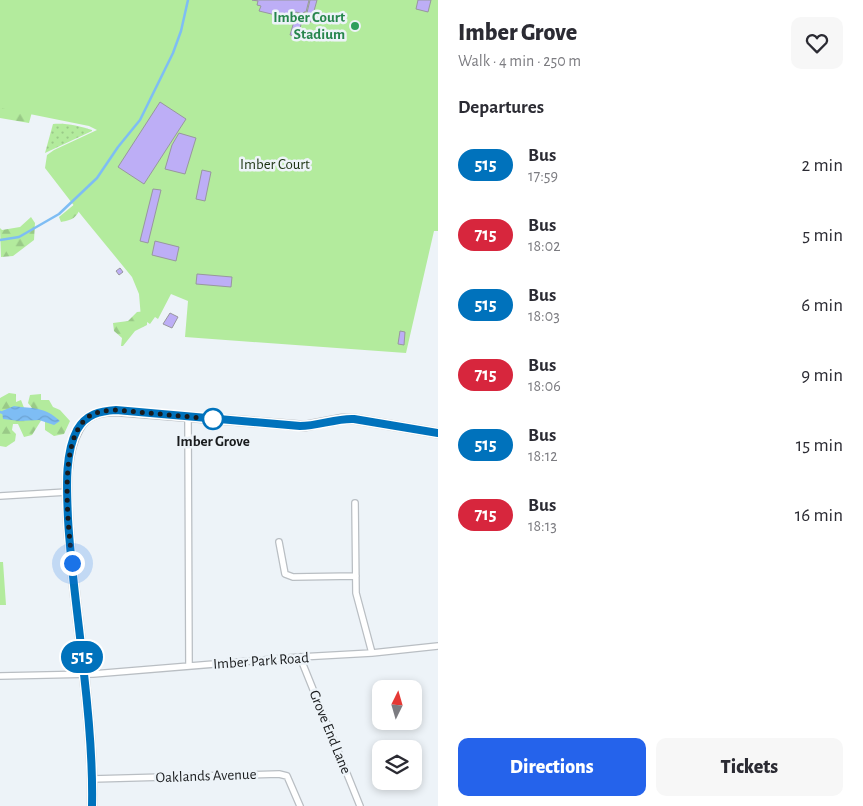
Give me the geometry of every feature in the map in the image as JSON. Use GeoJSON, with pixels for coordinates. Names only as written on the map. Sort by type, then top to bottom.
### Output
{"type":"FeatureCollection","features":[{"type":"Feature","properties":{"kind":"main road"},"geometry":{"type":"LineString","coordinates":[[92,806],[91,748],[73,577],[67,492],[69,462],[73,442],[82,423],[93,414],[116,410],[304,426],[354,419],[438,433]]}},
{"type":"Feature","properties":{"kind":"street"},"geometry":{"type":"LineString","coordinates":[[188,416],[190,666]]}},
{"type":"Feature","properties":{"kind":"street"},"geometry":{"type":"LineString","coordinates":[[0,496],[67,492]]}},
{"type":"Feature","properties":{"kind":"street"},"geometry":{"type":"LineString","coordinates":[[355,503],[356,594],[372,654]]}},
{"type":"Feature","properties":{"kind":"street"},"geometry":{"type":"LineString","coordinates":[[278,542],[285,574],[293,577],[356,576]]}},
{"type":"Feature","properties":{"kind":"street","name":"Imber Park Road"},"geometry":{"type":"LineString","coordinates":[[0,676],[84,674],[300,657],[372,654],[438,646]]}},
{"type":"Feature","properties":{"kind":"street","name":"Grove End Lane"},"geometry":{"type":"LineString","coordinates":[[300,657],[360,806]]}},
{"type":"Feature","properties":{"kind":"street","name":"Oaklands Avenue"},"geometry":{"type":"LineString","coordinates":[[92,779],[279,774],[287,776],[300,806]]}},
{"type":"Feature","properties":{"kind":"green space","name":"Imber Court"},"geometry":{"type":"Polygon","coordinates":[[[0,0],[438,0],[438,231],[434,231],[406,353],[185,337],[188,301],[171,294],[158,319],[155,317],[150,324],[141,318],[139,294],[132,277],[45,168],[47,155],[97,130],[89,126],[0,108],[0,0]]]}},
{"type":"Feature","properties":{"kind":"green space"},"geometry":{"type":"Polygon","coordinates":[[[0,99],[32,112],[29,123],[0,118],[0,99]]]}},
{"type":"Feature","properties":{"kind":"green space"},"geometry":{"type":"Polygon","coordinates":[[[53,124],[73,125],[92,131],[45,153],[53,124]]]}},
{"type":"Feature","properties":{"kind":"green space"},"geometry":{"type":"Polygon","coordinates":[[[76,203],[81,207],[76,216],[61,222],[59,217],[76,203]]]}},
{"type":"Feature","properties":{"kind":"green space"},"geometry":{"type":"Polygon","coordinates":[[[31,217],[35,223],[34,240],[13,256],[1,257],[0,228],[2,230],[20,227],[31,217]]]}},
{"type":"Feature","properties":{"kind":"green space"},"geometry":{"type":"Polygon","coordinates":[[[147,311],[147,325],[135,331],[121,346],[122,338],[114,331],[113,323],[128,321],[137,312],[147,311]]]}},
{"type":"Feature","properties":{"kind":"green space"},"geometry":{"type":"Polygon","coordinates":[[[9,393],[16,394],[16,402],[21,400],[28,418],[36,413],[28,403],[30,395],[41,394],[41,400],[49,400],[53,407],[60,410],[70,421],[64,434],[54,436],[45,430],[45,421],[42,419],[32,435],[24,437],[18,424],[13,424],[12,430],[16,434],[15,441],[6,447],[0,446],[0,398],[9,393]]]}},
{"type":"Feature","properties":{"kind":"green space"},"geometry":{"type":"Polygon","coordinates":[[[0,562],[3,562],[6,605],[0,605],[0,562]]]}},
{"type":"Feature","properties":{"kind":"water"},"geometry":{"type":"Polygon","coordinates":[[[14,406],[43,410],[60,421],[54,425],[39,420],[20,421],[3,419],[2,411],[14,406]]]}},
{"type":"Feature","properties":{"kind":"building"},"geometry":{"type":"Polygon","coordinates":[[[252,0],[309,0],[306,12],[303,14],[296,12],[295,15],[289,14],[288,18],[259,11],[261,6],[257,5],[258,1],[252,0]]]}},
{"type":"Feature","properties":{"kind":"building"},"geometry":{"type":"Polygon","coordinates":[[[310,0],[317,0],[311,22],[305,21],[310,0]]]}},
{"type":"Feature","properties":{"kind":"building"},"geometry":{"type":"Polygon","coordinates":[[[418,0],[431,0],[428,12],[416,9],[418,0]]]}},
{"type":"Feature","properties":{"kind":"building"},"geometry":{"type":"Polygon","coordinates":[[[295,18],[302,20],[298,37],[290,35],[295,18]]]}},
{"type":"Feature","properties":{"kind":"building"},"geometry":{"type":"Polygon","coordinates":[[[160,102],[186,119],[144,184],[118,167],[160,102]]]}},
{"type":"Feature","properties":{"kind":"building"},"geometry":{"type":"Polygon","coordinates":[[[179,133],[196,138],[185,174],[165,169],[172,145],[179,133]]]}},
{"type":"Feature","properties":{"kind":"building"},"geometry":{"type":"Polygon","coordinates":[[[202,170],[211,172],[205,201],[196,199],[202,170]]]}},
{"type":"Feature","properties":{"kind":"building"},"geometry":{"type":"Polygon","coordinates":[[[153,189],[161,190],[148,243],[140,241],[153,189]]]}},
{"type":"Feature","properties":{"kind":"building"},"geometry":{"type":"Polygon","coordinates":[[[155,241],[179,247],[176,261],[152,255],[155,241]]]}},
{"type":"Feature","properties":{"kind":"building"},"geometry":{"type":"Polygon","coordinates":[[[120,268],[123,272],[119,275],[116,271],[120,268]]]}},
{"type":"Feature","properties":{"kind":"building"},"geometry":{"type":"Polygon","coordinates":[[[197,274],[232,277],[231,287],[196,284],[197,274]]]}},
{"type":"Feature","properties":{"kind":"building"},"geometry":{"type":"Polygon","coordinates":[[[170,313],[178,317],[172,328],[163,324],[170,313]]]}},
{"type":"Feature","properties":{"kind":"building"},"geometry":{"type":"Polygon","coordinates":[[[400,331],[405,332],[404,345],[398,344],[400,331]]]}},
{"type":"Feature","properties":{"kind":"waterway"},"geometry":{"type":"LineString","coordinates":[[0,240],[19,237],[59,214],[97,178],[118,147],[140,120],[173,53],[181,31],[188,0]]}},
{"type":"Feature","properties":{"kind":"bus line","name":"515"},"geometry":{"type":"LineString","coordinates":[[92,806],[91,748],[69,535],[67,492],[71,449],[82,423],[93,414],[116,410],[300,426],[354,419],[438,433]]}},
{"type":"Feature","properties":{"kind":"place","name":"Imber Court Stadium"},"geometry":{"type":"Point","coordinates":[355,26]}},
{"type":"Feature","properties":{"kind":"place","name":"Imber Grove"},"geometry":{"type":"Point","coordinates":[213,419]}},
{"type":"Feature","properties":{"kind":"route"},"geometry":{"type":"LineString","coordinates":[[72,563],[67,492],[68,472],[71,449],[82,423],[93,414],[116,410],[213,419]]}}]}
